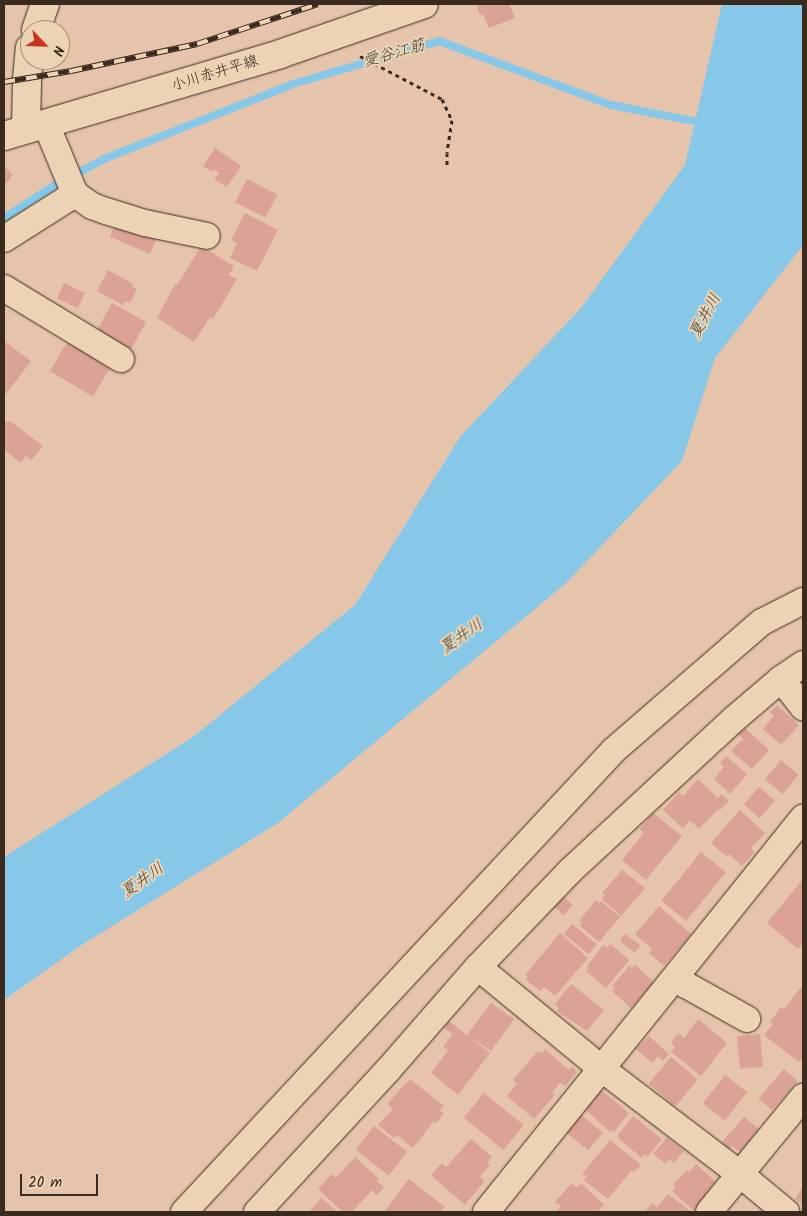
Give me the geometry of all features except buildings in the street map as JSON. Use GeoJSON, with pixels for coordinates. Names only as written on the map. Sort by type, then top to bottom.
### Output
{"type":"FeatureCollection","features":[{"type":"Feature","properties":{"kind":"main road"},"geometry":{"type":"LineString","coordinates":[[39,20],[45,4]]}},
{"type":"Feature","properties":{"kind":"main road","name":"小川赤井平線"},"geometry":{"type":"LineString","coordinates":[[25,130],[280,54],[424,4]]}},
{"type":"Feature","properties":{"kind":"main road"},"geometry":{"type":"LineString","coordinates":[[25,130],[28,70]]}},
{"type":"Feature","properties":{"kind":"street"},"geometry":{"type":"LineString","coordinates":[[25,130],[75,194],[92,206],[106,212],[164,228],[208,236]]}},
{"type":"Feature","properties":{"kind":"street"},"geometry":{"type":"LineString","coordinates":[[4,239],[75,194]]}},
{"type":"Feature","properties":{"kind":"street"},"geometry":{"type":"LineString","coordinates":[[4,288],[120,359]]}},
{"type":"Feature","properties":{"kind":"street"},"geometry":{"type":"LineString","coordinates":[[184,1212],[614,750],[762,622],[803,601]]}},
{"type":"Feature","properties":{"kind":"street"},"geometry":{"type":"LineString","coordinates":[[257,1212],[388,1070],[478,967],[570,870],[733,720],[781,679],[803,664]]}},
{"type":"Feature","properties":{"kind":"street"},"geometry":{"type":"LineString","coordinates":[[781,679],[803,706]]}},
{"type":"Feature","properties":{"kind":"street"},"geometry":{"type":"LineString","coordinates":[[486,1212],[803,818]]}},
{"type":"Feature","properties":{"kind":"street"},"geometry":{"type":"LineString","coordinates":[[478,967],[602,1068],[740,1174],[786,1212]]}},
{"type":"Feature","properties":{"kind":"street"},"geometry":{"type":"LineString","coordinates":[[677,976],[686,985],[747,1018]]}},
{"type":"Feature","properties":{"kind":"street"},"geometry":{"type":"LineString","coordinates":[[709,1212],[803,1097]]}},
{"type":"Feature","properties":{"kind":"path"},"geometry":{"type":"LineString","coordinates":[[354,52],[442,99],[447,106],[452,120],[446,153],[447,165]]}},
{"type":"Feature","properties":{"kind":"water","name":"夏井川"},"geometry":{"type":"Polygon","coordinates":[[[722,4],[803,4],[803,245],[715,358],[682,461],[565,584],[278,823],[80,946],[4,1000],[4,857],[193,737],[355,605],[460,437],[581,308],[685,165],[722,4]]]}},
{"type":"Feature","properties":{"kind":"waterway","name":"愛谷江筋"},"geometry":{"type":"LineString","coordinates":[[4,218],[55,185],[104,159],[293,84],[439,41],[611,105],[704,123]]}},
{"type":"Feature","properties":{"kind":"railway"},"geometry":{"type":"LineString","coordinates":[[4,82],[71,71],[197,44],[318,4]]}}]}
